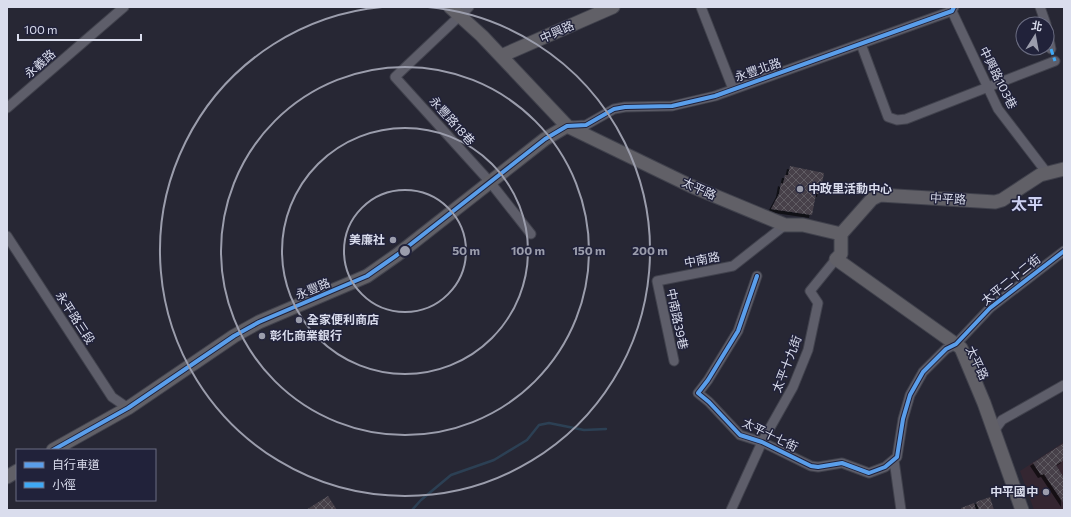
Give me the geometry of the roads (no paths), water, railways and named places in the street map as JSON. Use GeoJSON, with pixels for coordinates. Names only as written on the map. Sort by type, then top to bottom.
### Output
{"type":"FeatureCollection","features":[{"type":"Feature","properties":{"kind":"street","name":"永義路"},"geometry":{"type":"LineString","coordinates":[[7,108],[124,7]]}},
{"type":"Feature","properties":{"kind":"street","name":"太平路"},"geometry":{"type":"LineString","coordinates":[[450,7],[464,12],[501,56],[567,126],[691,186],[785,225],[798,225],[841,234]]}},
{"type":"Feature","properties":{"kind":"street","name":"中興路"},"geometry":{"type":"LineString","coordinates":[[501,56],[613,7]]}},
{"type":"Feature","properties":{"kind":"street"},"geometry":{"type":"LineString","coordinates":[[701,7],[733,89]]}},
{"type":"Feature","properties":{"kind":"street","name":"永豐北路"},"geometry":{"type":"LineString","coordinates":[[567,126],[586,125],[614,109],[626,106],[672,106],[699,100],[861,44],[952,8]]}},
{"type":"Feature","properties":{"kind":"street","name":"中興路103巷"},"geometry":{"type":"LineString","coordinates":[[952,8],[987,86],[1006,121],[1047,173]]}},
{"type":"Feature","properties":{"kind":"street","name":"永豐路18巷"},"geometry":{"type":"LineString","coordinates":[[464,12],[395,77],[490,182],[532,234]]}},
{"type":"Feature","properties":{"kind":"street"},"geometry":{"type":"LineString","coordinates":[[861,44],[888,117],[898,120],[906,119],[987,86],[1055,61]]}},
{"type":"Feature","properties":{"kind":"street","name":"永豐路"},"geometry":{"type":"LineString","coordinates":[[55,449],[128,408],[259,322],[367,276],[397,255],[545,139],[567,126]]}},
{"type":"Feature","properties":{"kind":"street","name":"中平路"},"geometry":{"type":"LineString","coordinates":[[841,234],[872,199],[880,194],[995,202],[1002,200],[1040,175],[1064,169]]}},
{"type":"Feature","properties":{"kind":"street","name":"中南路"},"geometry":{"type":"LineString","coordinates":[[657,282],[733,266],[785,225]]}},
{"type":"Feature","properties":{"kind":"street"},"geometry":{"type":"LineString","coordinates":[[836,259],[841,254],[841,234]]}},
{"type":"Feature","properties":{"kind":"street","name":"永平路三段"},"geometry":{"type":"LineString","coordinates":[[7,236],[112,397],[128,408]]}},
{"type":"Feature","properties":{"kind":"street","name":"太平二十二街"},"geometry":{"type":"LineString","coordinates":[[956,344],[990,308],[1064,251]]}},
{"type":"Feature","properties":{"kind":"street","name":"太平路"},"geometry":{"type":"LineString","coordinates":[[836,259],[961,348],[994,431],[1022,510]]}},
{"type":"Feature","properties":{"kind":"street","name":"太平十九街"},"geometry":{"type":"LineString","coordinates":[[731,510],[762,442],[794,387],[806,354],[818,303],[810,291],[836,259]]}},
{"type":"Feature","properties":{"kind":"street","name":"太平十七街"},"geometry":{"type":"LineString","coordinates":[[757,276],[738,331],[708,380],[698,393],[709,402],[740,435],[762,442],[811,466],[818,468],[842,463],[869,473],[885,467],[894,460]]}},
{"type":"Feature","properties":{"kind":"street","name":"中南路39巷"},"geometry":{"type":"LineString","coordinates":[[657,282],[674,361]]}},
{"type":"Feature","properties":{"kind":"street"},"geometry":{"type":"LineString","coordinates":[[901,510],[894,460],[897,457],[903,419],[914,385],[923,372],[946,349],[956,344]]}},
{"type":"Feature","properties":{"kind":"street"},"geometry":{"type":"LineString","coordinates":[[994,431],[1002,420],[1064,385]]}},
{"type":"Feature","properties":{"kind":"street"},"geometry":{"type":"LineString","coordinates":[[7,477],[16,472]]}},
{"type":"Feature","properties":{"kind":"waterway"},"geometry":{"type":"LineString","coordinates":[[412,510],[421,500],[451,475],[494,460],[527,440],[539,425],[549,423],[584,430],[606,429]]}},
{"type":"Feature","properties":{"kind":"place","name":"中政里活動中心"},"geometry":{"type":"Point","coordinates":[800,189]}},
{"type":"Feature","properties":{"kind":"place","name":"美廉社"},"geometry":{"type":"Point","coordinates":[393,240]}},
{"type":"Feature","properties":{"kind":"place","name":"全家便利商店"},"geometry":{"type":"Point","coordinates":[299,320]}},
{"type":"Feature","properties":{"kind":"place","name":"彰化商業銀行"},"geometry":{"type":"Point","coordinates":[262,336]}},
{"type":"Feature","properties":{"kind":"place","name":"中平國中"},"geometry":{"type":"Point","coordinates":[1046,492]}},
{"type":"Feature","properties":{"kind":"district","name":"太平"},"geometry":{"type":"Point","coordinates":[1027,204]}}]}
